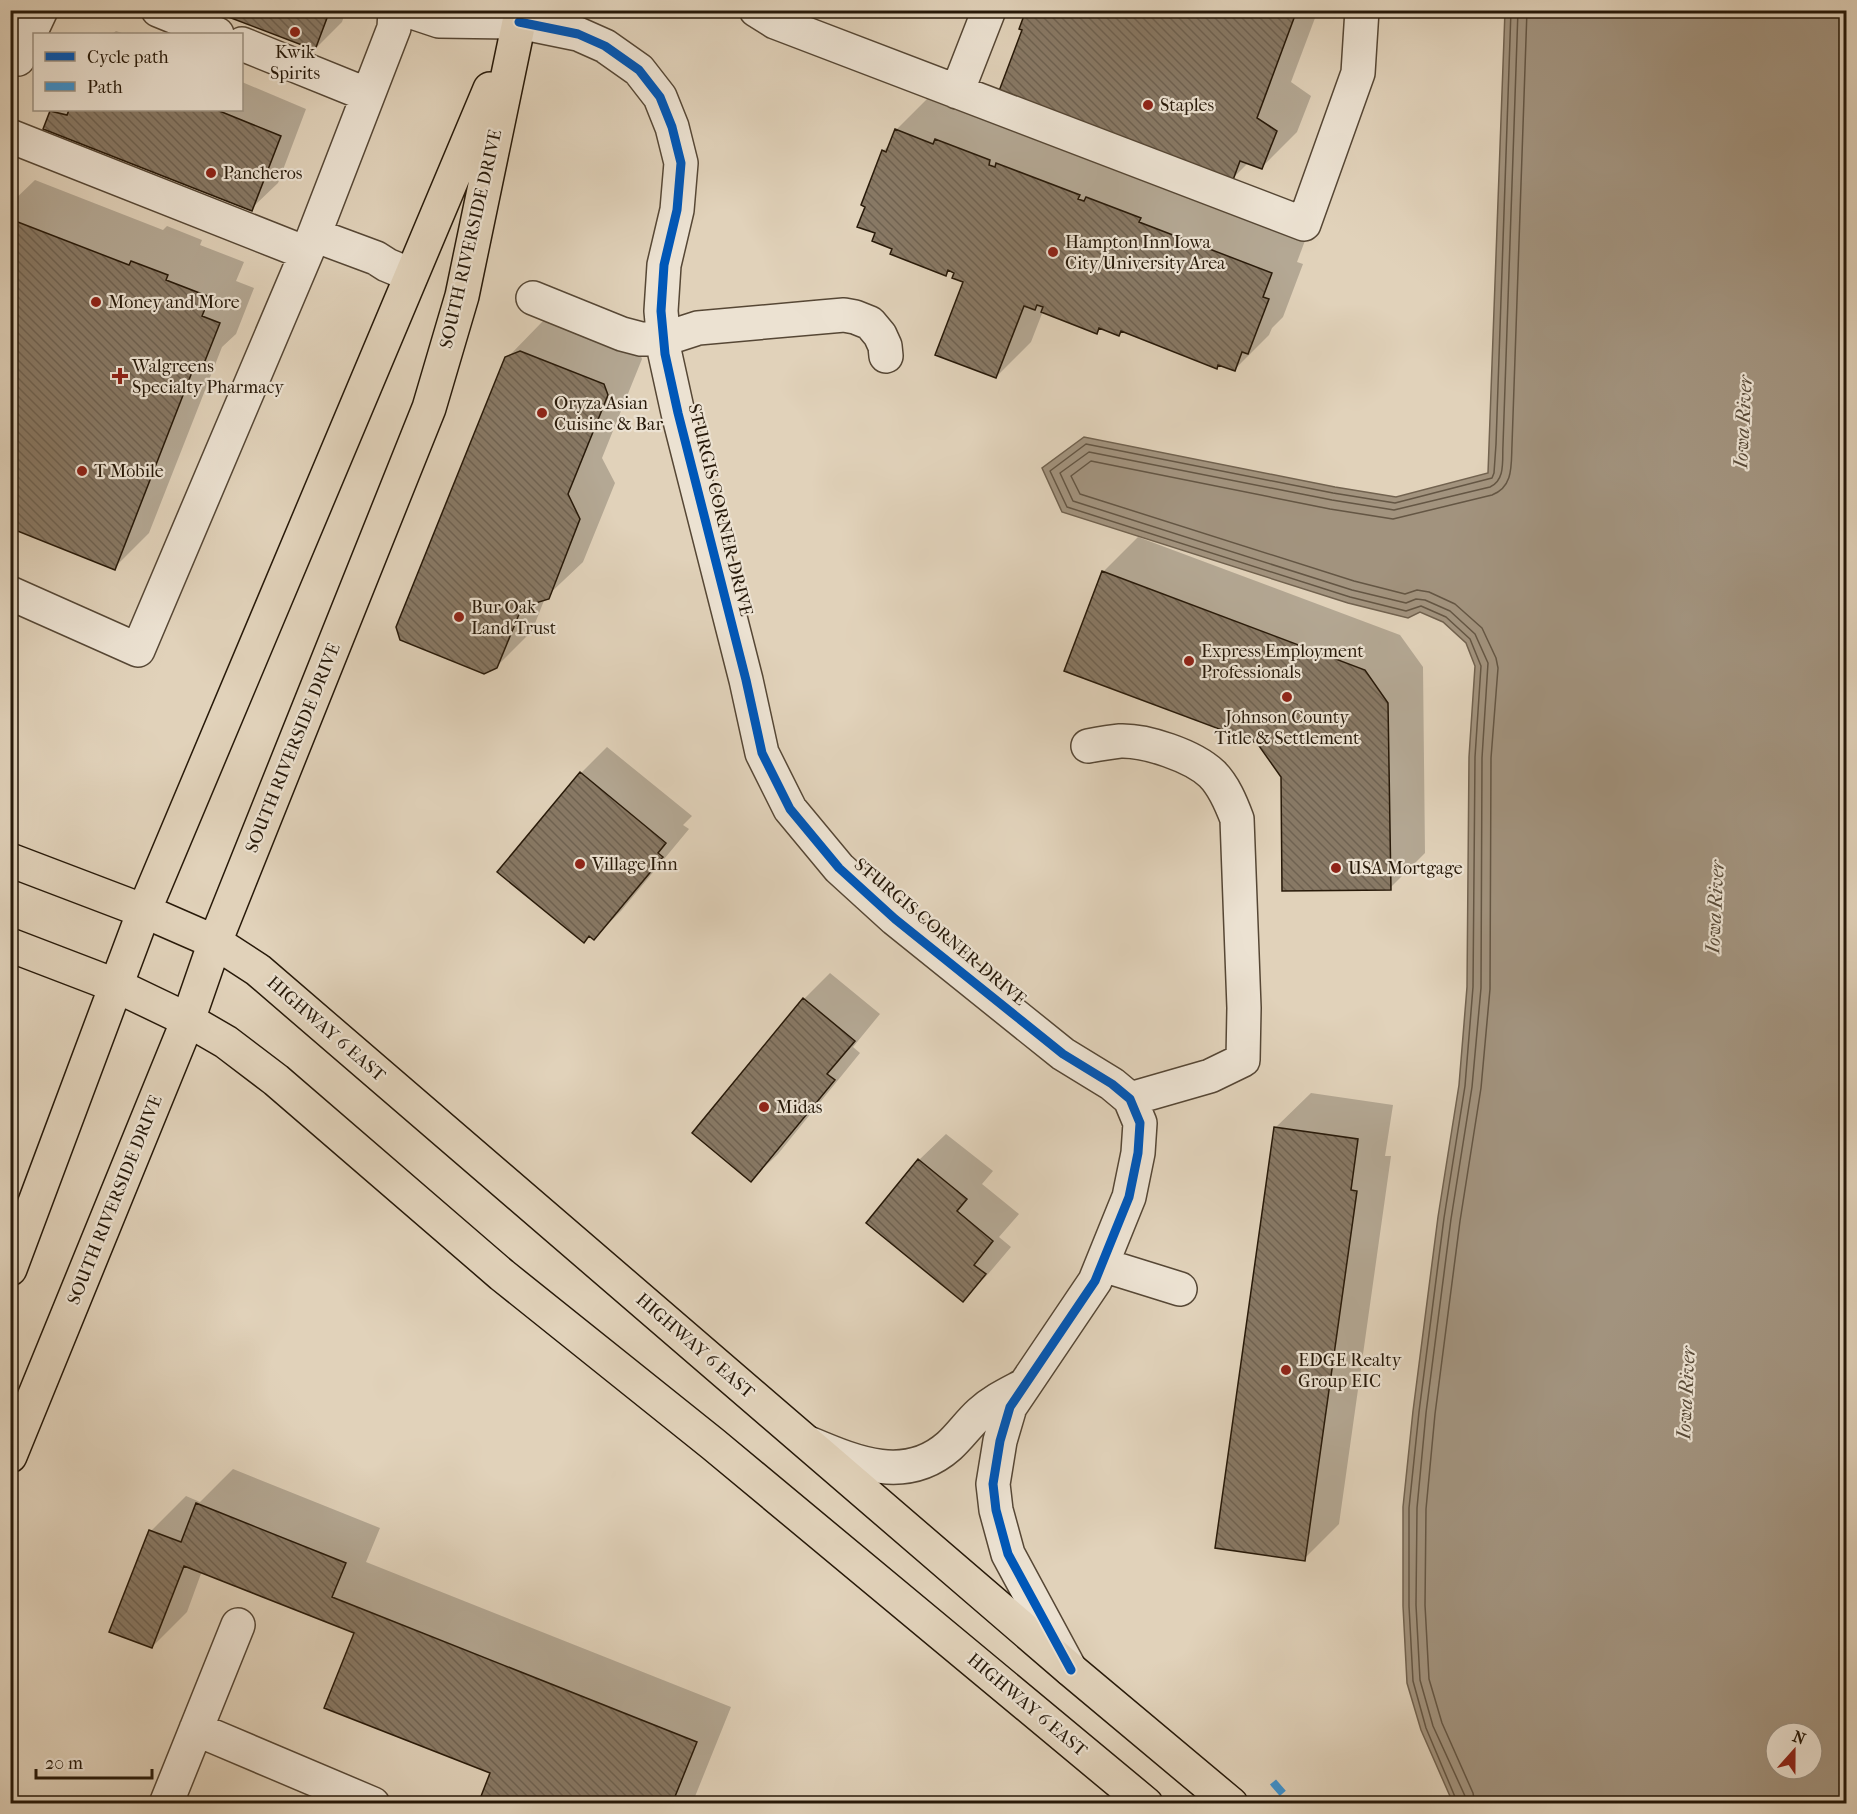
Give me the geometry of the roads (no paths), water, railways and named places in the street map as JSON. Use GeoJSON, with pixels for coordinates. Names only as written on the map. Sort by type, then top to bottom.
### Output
{"type":"FeatureCollection","features":[{"type":"Feature","properties":{"kind":"main road","name":"SOUTH RIVERSIDE DRIVE"},"geometry":{"type":"LineString","coordinates":[[10,1269],[144,911],[522,16]]}},
{"type":"Feature","properties":{"kind":"main road","name":"SOUTH RIVERSIDE DRIVE"},"geometry":{"type":"LineString","coordinates":[[10,1456],[188,1020],[215,942],[429,408],[462,296],[522,16]]}},
{"type":"Feature","properties":{"kind":"main road","name":"HIGHWAY 6 EAST"},"geometry":{"type":"LineString","coordinates":[[10,860],[144,911],[215,942],[258,970],[1071,1670],[1231,1803]]}},
{"type":"Feature","properties":{"kind":"main road","name":"HIGHWAY 6 EAST"},"geometry":{"type":"LineString","coordinates":[[10,945],[117,986],[188,1020],[226,1042],[276,1080],[502,1275],[713,1444],[1146,1803]]}},
{"type":"Feature","properties":{"kind":"street"},"geometry":{"type":"LineString","coordinates":[[13,65],[41,10]]}},
{"type":"Feature","properties":{"kind":"street"},"geometry":{"type":"LineString","coordinates":[[158,10],[215,33]]}},
{"type":"Feature","properties":{"kind":"street"},"geometry":{"type":"LineString","coordinates":[[10,593],[138,650],[310,244],[394,28],[395,10]]}},
{"type":"Feature","properties":{"kind":"street","name":"STURGIS CORNER DRIVE"},"geometry":{"type":"LineString","coordinates":[[406,10],[439,21],[522,16],[578,34],[605,46],[639,70],[660,97],[672,127],[681,163],[676,210],[664,265],[661,311],[665,354],[762,753],[790,809],[839,868],[895,919],[1063,1054],[1112,1083],[1130,1099]]}},
{"type":"Feature","properties":{"kind":"street"},"geometry":{"type":"LineString","coordinates":[[756,10],[775,22],[1304,224],[1358,73],[1362,10]]}},
{"type":"Feature","properties":{"kind":"street"},"geometry":{"type":"LineString","coordinates":[[957,92],[988,10]]}},
{"type":"Feature","properties":{"kind":"street"},"geometry":{"type":"LineString","coordinates":[[243,44],[368,95]]}},
{"type":"Feature","properties":{"kind":"street"},"geometry":{"type":"LineString","coordinates":[[10,136],[310,244],[376,258],[411,275]]}},
{"type":"Feature","properties":{"kind":"street"},"geometry":{"type":"LineString","coordinates":[[533,298],[622,334],[641,339],[664,339],[698,328],[844,315],[870,323],[880,335],[886,356]]}},
{"type":"Feature","properties":{"kind":"street"},"geometry":{"type":"LineString","coordinates":[[1071,1670],[1008,1554],[996,1510],[993,1484],[999,1441],[1010,1407],[1095,1281],[1103,1265],[1129,1197],[1138,1154],[1140,1122],[1130,1099],[1210,1076],[1243,1060],[1244,1008],[1237,819],[1229,798],[1212,774],[1188,759],[1152,744],[1121,741],[1088,746]]}},
{"type":"Feature","properties":{"kind":"street"},"geometry":{"type":"LineString","coordinates":[[1103,1265],[1180,1289]]}},
{"type":"Feature","properties":{"kind":"street"},"geometry":{"type":"LineString","coordinates":[[804,1441],[870,1466],[903,1468],[929,1459],[949,1447],[984,1409],[1023,1386]]}},
{"type":"Feature","properties":{"kind":"street"},"geometry":{"type":"LineString","coordinates":[[166,1803],[238,1625]]}},
{"type":"Feature","properties":{"kind":"street"},"geometry":{"type":"LineString","coordinates":[[196,1729],[373,1803]]}},
{"type":"Feature","properties":{"kind":"water","name":"Iowa River"},"geometry":{"type":"Polygon","coordinates":[[[1505,11],[1846,11],[1846,1803],[1453,1803],[1421,1730],[1407,1683],[1403,1606],[1403,1507],[1438,1217],[1459,1085],[1467,987],[1469,757],[1475,666],[1466,643],[1443,622],[1420,612],[1408,618],[1348,603],[1062,512],[1042,468],[1084,437],[1396,497],[1488,473],[1505,11]]]}},
{"type":"Feature","properties":{"kind":"place","name":"Kwik Spirits"},"geometry":{"type":"Point","coordinates":[295,32]}},
{"type":"Feature","properties":{"kind":"place","name":"Staples"},"geometry":{"type":"Point","coordinates":[1148,105]}},
{"type":"Feature","properties":{"kind":"place","name":"Pancheros"},"geometry":{"type":"Point","coordinates":[211,173]}},
{"type":"Feature","properties":{"kind":"place","name":"Hampton Inn Iowa City/University Area"},"geometry":{"type":"Point","coordinates":[1053,252]}},
{"type":"Feature","properties":{"kind":"place","name":"Money and More"},"geometry":{"type":"Point","coordinates":[96,302]}},
{"type":"Feature","properties":{"kind":"place","name":"Walgreens Specialty Pharmacy"},"geometry":{"type":"Point","coordinates":[120,376]}},
{"type":"Feature","properties":{"kind":"place","name":"Oryza Asian Cuisine & Bar"},"geometry":{"type":"Point","coordinates":[542,413]}},
{"type":"Feature","properties":{"kind":"place","name":"T Mobile"},"geometry":{"type":"Point","coordinates":[82,471]}},
{"type":"Feature","properties":{"kind":"place","name":"Bur Oak Land Trust"},"geometry":{"type":"Point","coordinates":[459,617]}},
{"type":"Feature","properties":{"kind":"place","name":"Express Employment Professionals"},"geometry":{"type":"Point","coordinates":[1189,661]}},
{"type":"Feature","properties":{"kind":"place","name":"Johnson County Title & Settlement"},"geometry":{"type":"Point","coordinates":[1287,697]}},
{"type":"Feature","properties":{"kind":"place","name":"Village Inn"},"geometry":{"type":"Point","coordinates":[580,864]}},
{"type":"Feature","properties":{"kind":"place","name":"USA Mortgage"},"geometry":{"type":"Point","coordinates":[1336,868]}},
{"type":"Feature","properties":{"kind":"place","name":"Midas"},"geometry":{"type":"Point","coordinates":[764,1107]}},
{"type":"Feature","properties":{"kind":"place","name":"EDGE Realty Group EIC"},"geometry":{"type":"Point","coordinates":[1286,1370]}}]}
